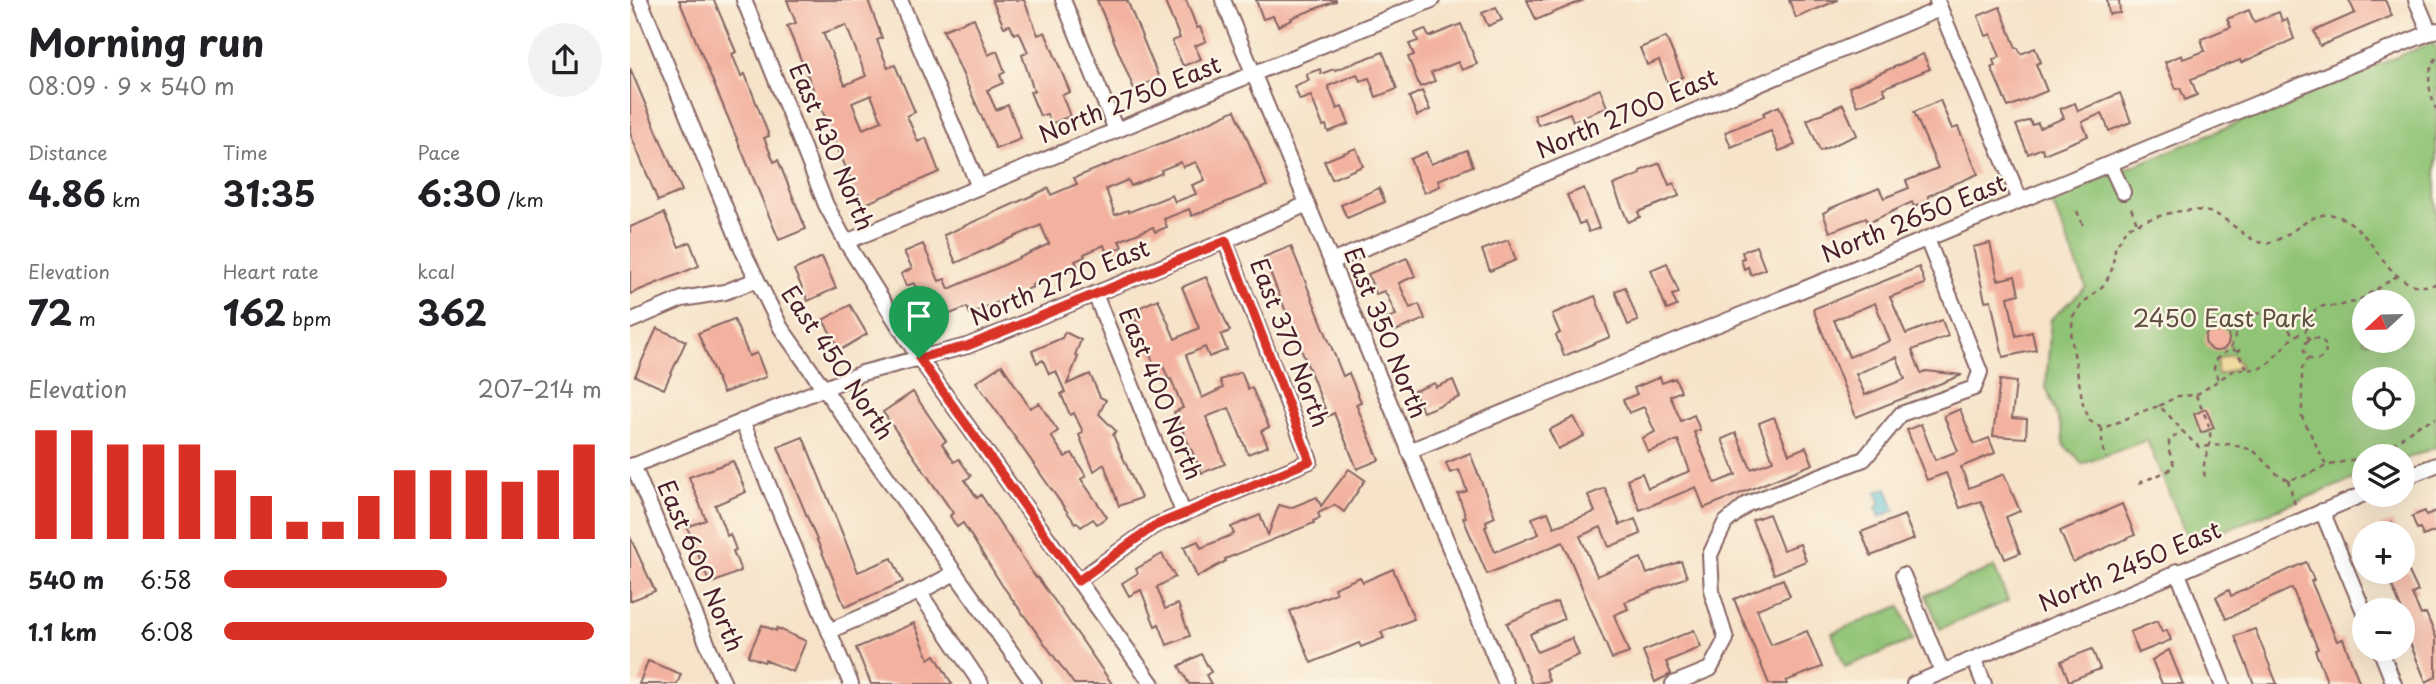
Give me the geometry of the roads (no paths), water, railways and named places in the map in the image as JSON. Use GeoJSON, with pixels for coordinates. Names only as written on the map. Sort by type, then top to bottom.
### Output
{"type":"FeatureCollection","features":[{"type":"Feature","properties":{"kind":"street","name":"East 450 North"},"geometry":{"type":"LineString","coordinates":[[640,0],[756,280],[781,328],[1034,684]]}},
{"type":"Feature","properties":{"kind":"street","name":"East 430 North"},"geometry":{"type":"LineString","coordinates":[[744,0],[827,205],[846,242],[919,358],[1152,684]]}},
{"type":"Feature","properties":{"kind":"street"},"geometry":{"type":"LineString","coordinates":[[900,0],[979,187]]}},
{"type":"Feature","properties":{"kind":"street"},"geometry":{"type":"LineString","coordinates":[[1063,0],[1116,130]]}},
{"type":"Feature","properties":{"kind":"street","name":"East 350 North"},"geometry":{"type":"LineString","coordinates":[[1223,0],[1506,684]]}},
{"type":"Feature","properties":{"kind":"street","name":"North 2750 East"},"geometry":{"type":"LineString","coordinates":[[846,242],[1432,0]]}},
{"type":"Feature","properties":{"kind":"street"},"geometry":{"type":"LineString","coordinates":[[2416,0],[2433,31]]}},
{"type":"Feature","properties":{"kind":"street"},"geometry":{"type":"LineString","coordinates":[[1938,5],[2020,200]]}},
{"type":"Feature","properties":{"kind":"street","name":"North 2700 East"},"geometry":{"type":"LineString","coordinates":[[1331,262],[1938,5]]}},
{"type":"Feature","properties":{"kind":"street","name":"North 2650 East"},"geometry":{"type":"LineString","coordinates":[[1409,451],[2433,31]]}},
{"type":"Feature","properties":{"kind":"street"},"geometry":{"type":"LineString","coordinates":[[2110,164],[2123,192]]}},
{"type":"Feature","properties":{"kind":"street","name":"North 2720 East"},"geometry":{"type":"LineString","coordinates":[[632,466],[862,373],[967,346],[1226,241],[1307,204]]}},
{"type":"Feature","properties":{"kind":"street"},"geometry":{"type":"LineString","coordinates":[[1673,684],[1710,669],[1726,639],[1712,593],[1710,555],[1725,523],[1747,504],[1864,459],[1901,414],[1974,388],[1980,372],[1927,239]]}},
{"type":"Feature","properties":{"kind":"street","name":"East 370 North"},"geometry":{"type":"LineString","coordinates":[[1184,512],[1310,461],[1226,241]]}},
{"type":"Feature","properties":{"kind":"street"},"geometry":{"type":"LineString","coordinates":[[630,321],[682,299],[725,292],[756,280]]}},
{"type":"Feature","properties":{"kind":"street","name":"East 400 North"},"geometry":{"type":"LineString","coordinates":[[1095,294],[1184,512]]}},
{"type":"Feature","properties":{"kind":"street"},"geometry":{"type":"LineString","coordinates":[[742,421],[851,684]]}},
{"type":"Feature","properties":{"kind":"street"},"geometry":{"type":"LineString","coordinates":[[2415,473],[2436,465]]}},
{"type":"Feature","properties":{"kind":"street","name":"East 600 North"},"geometry":{"type":"LineString","coordinates":[[632,466],[724,684]]}},
{"type":"Feature","properties":{"kind":"street","name":"North 2450 East"},"geometry":{"type":"LineString","coordinates":[[1914,684],[2352,499]]}},
{"type":"Feature","properties":{"kind":"street"},"geometry":{"type":"LineString","coordinates":[[2322,510],[2358,598]]}},
{"type":"Feature","properties":{"kind":"street"},"geometry":{"type":"LineString","coordinates":[[1078,581],[1154,526],[1184,512]]}},
{"type":"Feature","properties":{"kind":"street"},"geometry":{"type":"LineString","coordinates":[[2176,572],[2222,684]]}},
{"type":"Feature","properties":{"kind":"street"},"geometry":{"type":"LineString","coordinates":[[829,631],[919,592],[955,573]]}},
{"type":"Feature","properties":{"kind":"street"},"geometry":{"type":"LineString","coordinates":[[1903,575],[1942,672]]}},
{"type":"Feature","properties":{"kind":"street"},"geometry":{"type":"LineString","coordinates":[[919,592],[981,684]]}},
{"type":"Feature","properties":{"kind":"street"},"geometry":{"type":"LineString","coordinates":[[1974,659],[1984,684]]}},
{"type":"Feature","properties":{"kind":"street"},"geometry":{"type":"LineString","coordinates":[[2385,661],[2394,684]]}},
{"type":"Feature","properties":{"kind":"water"},"geometry":{"type":"Polygon","coordinates":[[[1887,488],[1895,510],[1880,517],[1876,507],[1881,504],[1876,492],[1887,488]]]}},
{"type":"Feature","properties":{"kind":"park label","name":"2450 East Park"},"geometry":{"type":"Point","coordinates":[2224,319]}}]}
